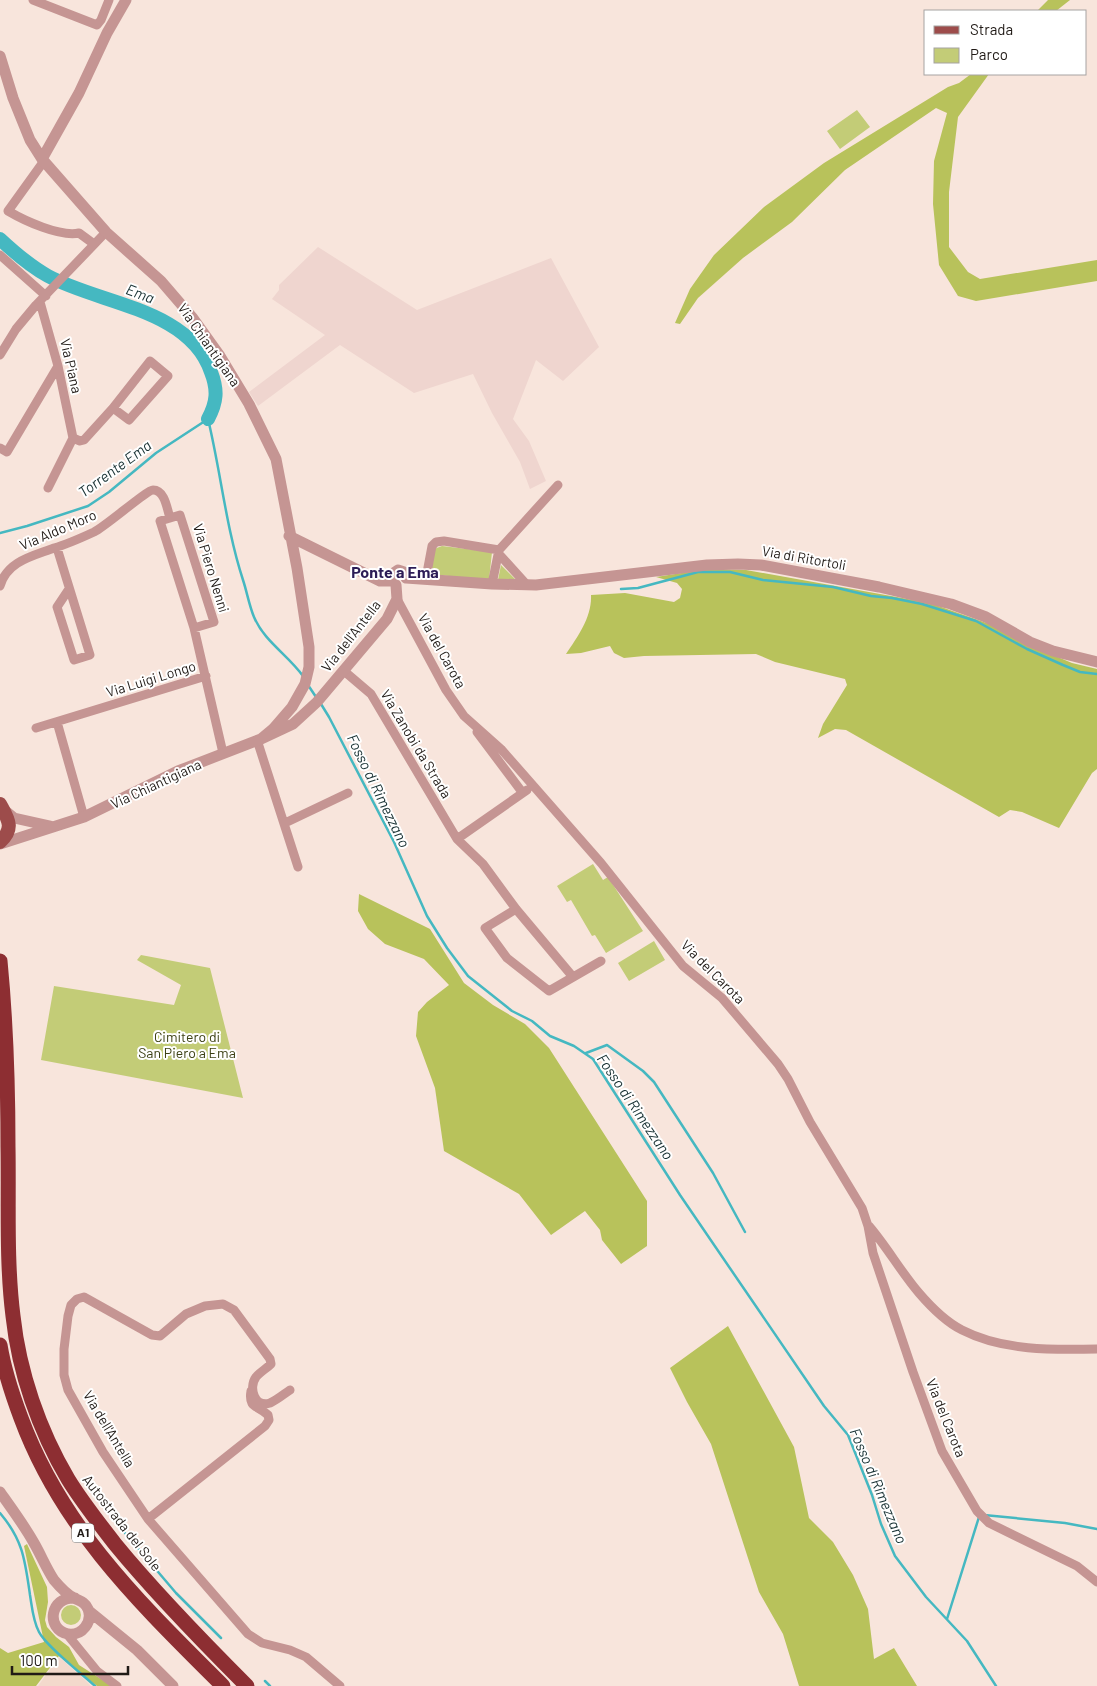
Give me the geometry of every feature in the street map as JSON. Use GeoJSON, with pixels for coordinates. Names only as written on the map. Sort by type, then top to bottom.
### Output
{"type":"FeatureCollection","features":[{"type":"Feature","properties":{"kind":"highway","name":"Autostrada del Sole"},"geometry":{"type":"LineString","coordinates":[[0,961],[8,1079],[9,1263],[13,1316],[21,1361],[32,1398],[49,1441],[68,1478],[102,1527],[174,1613],[247,1686]]}},
{"type":"Feature","properties":{"kind":"highway","name":"A1"},"geometry":{"type":"LineString","coordinates":[[0,1345],[9,1387],[21,1420],[38,1460],[58,1496],[109,1568],[144,1607],[223,1686]]}},
{"type":"Feature","properties":{"kind":"main road","name":"Via Chiantigiana"},"geometry":{"type":"LineString","coordinates":[[0,843],[8,833],[9,824],[1,805]]}},
{"type":"Feature","properties":{"kind":"street"},"geometry":{"type":"LineString","coordinates":[[33,0],[97,25],[110,0]]}},
{"type":"Feature","properties":{"kind":"street"},"geometry":{"type":"LineString","coordinates":[[94,244],[79,233],[68,235],[56,232],[8,211],[43,160],[79,94],[107,34],[126,0]]}},
{"type":"Feature","properties":{"kind":"street","name":"Via Chiantigiana"},"geometry":{"type":"LineString","coordinates":[[0,56],[30,140],[43,160],[106,232],[161,281],[192,317],[220,356],[249,404],[276,459],[289,536],[297,568],[309,647],[310,667],[295,702],[273,730],[259,739]]}},
{"type":"Feature","properties":{"kind":"street"},"geometry":{"type":"LineString","coordinates":[[0,355],[16,329],[106,232]]}},
{"type":"Feature","properties":{"kind":"street"},"geometry":{"type":"LineString","coordinates":[[0,255],[43,299]]}},
{"type":"Feature","properties":{"kind":"street","name":"Via Piana"},"geometry":{"type":"LineString","coordinates":[[43,299],[73,438]]}},
{"type":"Feature","properties":{"kind":"street"},"geometry":{"type":"LineString","coordinates":[[48,488],[73,438],[84,440],[113,408],[150,361],[168,376],[129,420],[113,408]]}},
{"type":"Feature","properties":{"kind":"street"},"geometry":{"type":"LineString","coordinates":[[0,448],[8,452],[58,366]]}},
{"type":"Feature","properties":{"kind":"street"},"geometry":{"type":"LineString","coordinates":[[492,584],[499,551],[558,485]]}},
{"type":"Feature","properties":{"kind":"street","name":"Via Aldo Moro"},"geometry":{"type":"LineString","coordinates":[[0,586],[5,574],[18,562],[57,548],[105,525],[144,494],[152,490],[158,491],[162,495],[170,518]]}},
{"type":"Feature","properties":{"kind":"street","name":"Via Piero Nenni"},"geometry":{"type":"LineString","coordinates":[[170,518],[180,515],[214,622],[194,628]]}},
{"type":"Feature","properties":{"kind":"street"},"geometry":{"type":"LineString","coordinates":[[170,518],[160,521],[194,628],[206,676]]}},
{"type":"Feature","properties":{"kind":"street"},"geometry":{"type":"LineString","coordinates":[[289,536],[380,581],[394,583]]}},
{"type":"Feature","properties":{"kind":"street"},"geometry":{"type":"LineString","coordinates":[[426,578],[432,546],[436,542],[444,541],[499,551],[527,585]]}},
{"type":"Feature","properties":{"kind":"street"},"geometry":{"type":"LineString","coordinates":[[57,548],[90,655],[74,660],[57,607],[69,589]]}},
{"type":"Feature","properties":{"kind":"street","name":"Via di Ritortoli"},"geometry":{"type":"LineString","coordinates":[[394,583],[392,574],[398,570],[404,572],[406,578],[527,585],[707,565],[760,565],[879,587],[951,604],[986,617],[1053,651],[1097,662]]}},
{"type":"Feature","properties":{"kind":"street","name":"Via dell'Antella"},"geometry":{"type":"LineString","coordinates":[[319,700],[387,619],[397,598],[394,583]]}},
{"type":"Feature","properties":{"kind":"street","name":"Via del Carota"},"geometry":{"type":"LineString","coordinates":[[397,598],[446,690],[522,792]]}},
{"type":"Feature","properties":{"kind":"street","name":"Via Zanobi da Strada"},"geometry":{"type":"LineString","coordinates":[[344,671],[371,694],[457,839],[483,864],[516,909],[573,977]]}},
{"type":"Feature","properties":{"kind":"street","name":"Via Luigi Longo"},"geometry":{"type":"LineString","coordinates":[[36,728],[206,676],[223,753]]}},
{"type":"Feature","properties":{"kind":"street","name":"Via Chiantigiana"},"geometry":{"type":"LineString","coordinates":[[0,843],[84,817],[178,771],[287,728],[319,700]]}},
{"type":"Feature","properties":{"kind":"street","name":"Via del Carota"},"geometry":{"type":"LineString","coordinates":[[464,716],[501,750],[601,863],[684,966],[722,998],[778,1064],[788,1079],[810,1122],[862,1208],[868,1226],[873,1253],[942,1451],[977,1511],[989,1523],[1077,1566],[1097,1582]]}},
{"type":"Feature","properties":{"kind":"street"},"geometry":{"type":"LineString","coordinates":[[57,722],[84,817]]}},
{"type":"Feature","properties":{"kind":"street"},"geometry":{"type":"LineString","coordinates":[[259,739],[298,867]]}},
{"type":"Feature","properties":{"kind":"street"},"geometry":{"type":"LineString","coordinates":[[457,839],[522,792],[534,787]]}},
{"type":"Feature","properties":{"kind":"street"},"geometry":{"type":"LineString","coordinates":[[285,823],[348,794]]}},
{"type":"Feature","properties":{"kind":"street","name":"Via Chiantigiana"},"geometry":{"type":"LineString","coordinates":[[1,805],[14,818],[41,825],[55,826]]}},
{"type":"Feature","properties":{"kind":"street"},"geometry":{"type":"LineString","coordinates":[[516,909],[485,928],[507,958],[549,991],[601,961]]}},
{"type":"Feature","properties":{"kind":"street","name":"Via del Carota"},"geometry":{"type":"LineString","coordinates":[[868,1226],[884,1244],[920,1295],[945,1319],[962,1330],[992,1342],[1044,1350],[1097,1349]]}},
{"type":"Feature","properties":{"kind":"street","name":"Via dell'Antella"},"geometry":{"type":"LineString","coordinates":[[251,1391],[256,1376],[271,1364],[270,1359],[234,1310],[223,1304],[205,1306],[186,1314],[160,1336],[152,1335],[84,1298],[77,1298],[71,1305],[65,1330],[64,1349],[64,1375],[68,1390],[103,1452],[148,1519],[248,1634],[262,1643],[290,1650],[306,1657],[340,1686]]}},
{"type":"Feature","properties":{"kind":"street"},"geometry":{"type":"LineString","coordinates":[[251,1391],[264,1404],[290,1390]]}},
{"type":"Feature","properties":{"kind":"street"},"geometry":{"type":"LineString","coordinates":[[148,1519],[266,1426],[269,1420],[268,1415],[252,1404],[250,1401],[251,1391]]}},
{"type":"Feature","properties":{"kind":"street"},"geometry":{"type":"LineString","coordinates":[[0,1492],[26,1528],[47,1568],[60,1587],[83,1603],[88,1611],[122,1638],[173,1686]]}},
{"type":"Feature","properties":{"kind":"street"},"geometry":{"type":"LineString","coordinates":[[47,1568],[57,1605]]}},
{"type":"Feature","properties":{"kind":"street"},"geometry":{"type":"LineString","coordinates":[[74,1598],[64,1599],[57,1605],[53,1613],[58,1629],[66,1633],[76,1634],[85,1627],[108,1631],[122,1638]]}},
{"type":"Feature","properties":{"kind":"street"},"geometry":{"type":"LineString","coordinates":[[85,1658],[81,1642],[89,1618],[88,1611]]}},
{"type":"Feature","properties":{"kind":"street"},"geometry":{"type":"LineString","coordinates":[[66,1633],[97,1671],[117,1686]]}},
{"type":"Feature","properties":{"kind":"shaded area"},"geometry":{"type":"Polygon","coordinates":[[[318,247],[417,310],[551,258],[599,347],[563,381],[536,360],[513,419],[529,441],[546,481],[530,489],[520,462],[492,413],[473,374],[414,393],[340,345],[258,406],[249,392],[325,335],[272,299],[279,290],[279,285],[318,247]]]}},
{"type":"Feature","properties":{"kind":"shaded area"},"geometry":{"type":"Polygon","coordinates":[[[59,1657],[85,1680],[91,1686],[38,1686],[59,1657]]]}},
{"type":"Feature","properties":{"kind":"green space"},"geometry":{"type":"Polygon","coordinates":[[[1048,0],[1070,0],[1057,10],[1038,10],[1048,0]]]}},
{"type":"Feature","properties":{"kind":"green space"},"geometry":{"type":"Polygon","coordinates":[[[970,75],[988,75],[958,117],[949,192],[949,247],[968,272],[980,279],[1097,260],[1097,281],[976,301],[958,296],[939,265],[933,204],[934,161],[947,113],[936,108],[845,170],[792,222],[743,258],[698,298],[680,324],[675,323],[690,289],[714,255],[764,207],[824,163],[948,87],[959,83],[970,75]]]}},
{"type":"Feature","properties":{"kind":"green space"},"geometry":{"type":"Polygon","coordinates":[[[857,110],[870,127],[840,149],[827,131],[857,110]]]}},
{"type":"Feature","properties":{"kind":"green space"},"geometry":{"type":"Polygon","coordinates":[[[442,546],[492,552],[489,580],[429,574],[434,549],[442,546]]]}},
{"type":"Feature","properties":{"kind":"green space"},"geometry":{"type":"Polygon","coordinates":[[[501,565],[516,580],[498,580],[501,565]]]}},
{"type":"Feature","properties":{"kind":"green space"},"geometry":{"type":"Polygon","coordinates":[[[707,569],[746,570],[930,603],[995,626],[1022,642],[1072,663],[1097,669],[1097,769],[1092,773],[1059,828],[1022,812],[1010,810],[999,817],[846,730],[835,729],[818,738],[823,724],[847,685],[845,679],[775,662],[756,654],[624,658],[614,653],[610,646],[581,653],[566,654],[587,619],[591,595],[625,593],[674,602],[680,598],[682,589],[677,583],[656,577],[707,569]]]}},
{"type":"Feature","properties":{"kind":"green space"},"geometry":{"type":"Polygon","coordinates":[[[593,864],[603,880],[608,877],[643,931],[606,953],[595,935],[592,936],[571,900],[567,902],[557,886],[593,864]]]}},
{"type":"Feature","properties":{"kind":"green space"},"geometry":{"type":"Polygon","coordinates":[[[359,894],[430,929],[464,983],[493,1005],[525,1024],[549,1048],[647,1201],[647,1246],[621,1264],[602,1240],[600,1230],[585,1211],[551,1235],[519,1194],[444,1151],[435,1088],[416,1036],[418,1012],[427,1002],[449,985],[424,959],[385,944],[368,929],[358,911],[359,894]]]}},
{"type":"Feature","properties":{"kind":"green space"},"geometry":{"type":"Polygon","coordinates":[[[654,941],[665,960],[629,981],[618,963],[654,941]]]}},
{"type":"Feature","properties":{"kind":"green space","name":"Cimitero di San Piero a Ema"},"geometry":{"type":"Polygon","coordinates":[[[141,955],[210,968],[243,1098],[41,1060],[54,986],[174,1005],[181,985],[137,960],[141,955]]]}},
{"type":"Feature","properties":{"kind":"green space"},"geometry":{"type":"Polygon","coordinates":[[[728,1326],[794,1447],[809,1518],[833,1542],[853,1575],[868,1609],[874,1659],[894,1648],[917,1686],[799,1686],[783,1634],[759,1592],[711,1444],[670,1368],[728,1326]]]}},
{"type":"Feature","properties":{"kind":"green space"},"geometry":{"type":"Polygon","coordinates":[[[27,1544],[47,1587],[48,1602],[45,1620],[47,1627],[69,1647],[79,1665],[112,1686],[97,1686],[59,1656],[36,1686],[0,1686],[0,1648],[8,1653],[44,1642],[24,1546],[27,1544]]]}},
{"type":"Feature","properties":{"kind":"green space"},"geometry":{"type":"Polygon","coordinates":[[[67,1605],[75,1605],[81,1611],[81,1619],[75,1625],[67,1625],[61,1619],[61,1611],[67,1605]]]}},
{"type":"Feature","properties":{"kind":"waterway","name":"Ema"},"geometry":{"type":"LineString","coordinates":[[0,239],[23,259],[48,276],[69,286],[141,311],[164,321],[184,334],[200,351],[213,378],[216,396],[208,419]]}},
{"type":"Feature","properties":{"kind":"waterway","name":"Fosso di Rimezzano"},"geometry":{"type":"LineString","coordinates":[[0,533],[88,506],[109,492],[156,453],[208,419],[232,540],[252,612],[258,626],[303,676]]}},
{"type":"Feature","properties":{"kind":"waterway"},"geometry":{"type":"LineString","coordinates":[[621,589],[638,588],[698,572],[730,572],[763,580],[833,587],[871,596],[922,604],[976,621],[1027,649],[1063,665],[1080,672],[1097,674]]}},
{"type":"Feature","properties":{"kind":"waterway","name":"Fosso di Rimezzano"},"geometry":{"type":"LineString","coordinates":[[308,685],[316,697]]}},
{"type":"Feature","properties":{"kind":"waterway","name":"Fosso di Rimezzano"},"geometry":{"type":"LineString","coordinates":[[321,704],[394,842],[427,916],[447,948],[468,976],[512,1011],[532,1021],[550,1036],[574,1046],[593,1059],[680,1195],[824,1406],[848,1435],[895,1556],[926,1597],[967,1641],[996,1686]]}},
{"type":"Feature","properties":{"kind":"waterway"},"geometry":{"type":"LineString","coordinates":[[586,1053],[607,1045],[643,1071],[654,1082],[713,1173],[745,1232]]}},
{"type":"Feature","properties":{"kind":"waterway"},"geometry":{"type":"LineString","coordinates":[[0,1513],[14,1532],[22,1551],[33,1614],[39,1632],[56,1652],[95,1686]]}},
{"type":"Feature","properties":{"kind":"waterway"},"geometry":{"type":"LineString","coordinates":[[984,1515],[1065,1523],[1097,1529]]}},
{"type":"Feature","properties":{"kind":"waterway"},"geometry":{"type":"LineString","coordinates":[[947,1619],[979,1517]]}},
{"type":"Feature","properties":{"kind":"waterway"},"geometry":{"type":"LineString","coordinates":[[125,1533],[176,1593],[221,1638]]}},
{"type":"Feature","properties":{"kind":"waterway"},"geometry":{"type":"LineString","coordinates":[[265,1681],[270,1686]]}},
{"type":"Feature","properties":{"kind":"district","name":"Ponte a Ema"},"geometry":{"type":"Point","coordinates":[395,572]}},
{"type":"Feature","properties":{"kind":"water label","name":"Torrente Ema"},"geometry":{"type":"Point","coordinates":[115,469]}}]}
